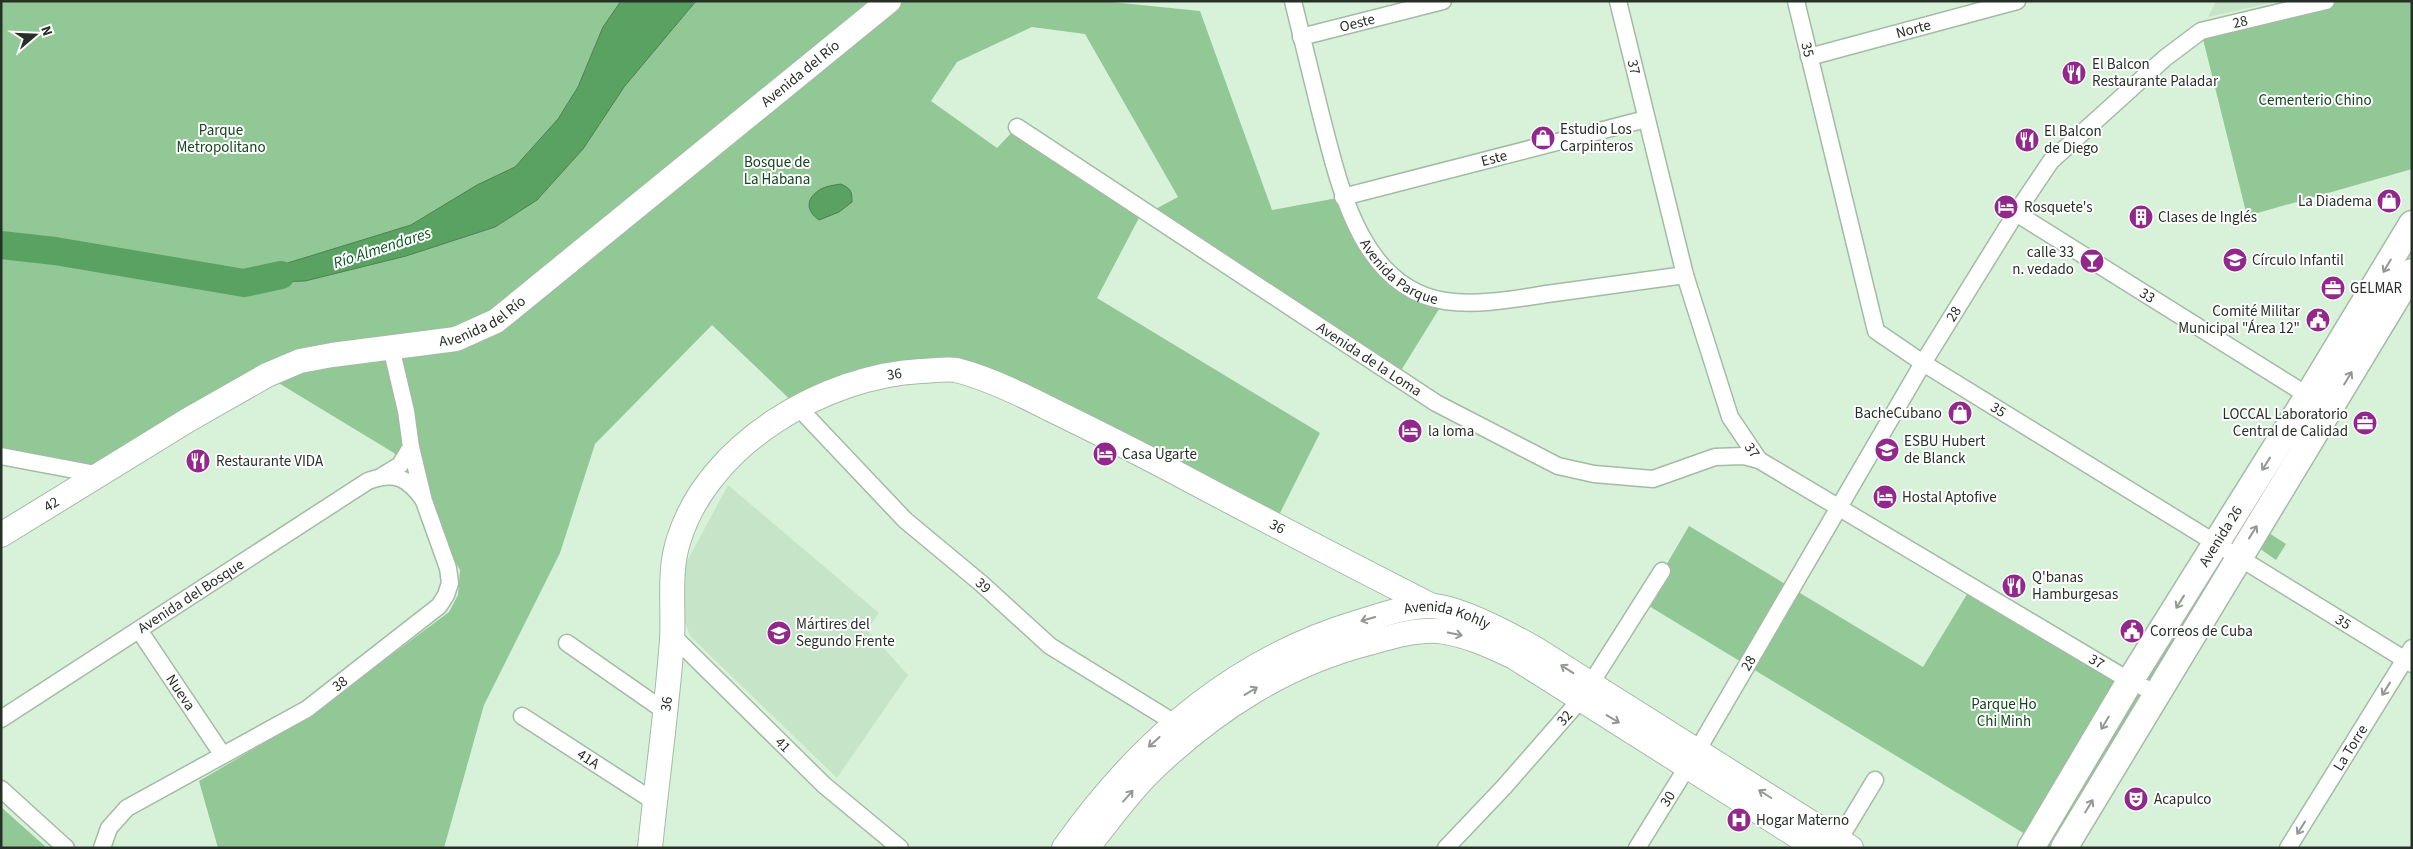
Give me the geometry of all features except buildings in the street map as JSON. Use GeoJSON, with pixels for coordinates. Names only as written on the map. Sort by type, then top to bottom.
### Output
{"type":"FeatureCollection","features":[{"type":"Feature","properties":{"kind":"main road","name":"Avenida 26"},"geometry":{"type":"LineString","coordinates":[[2319,403],[2412,224]]}},
{"type":"Feature","properties":{"kind":"main road","name":"Avenida 26"},"geometry":{"type":"LineString","coordinates":[[2064,848],[2156,693],[2228,550],[2319,403],[2412,272]]}},
{"type":"Feature","properties":{"kind":"main road","name":"Avenida 26"},"geometry":{"type":"LineString","coordinates":[[2031,848],[2130,681],[2228,550]]}},
{"type":"Feature","properties":{"kind":"street","name":"Avenida del Río"},"geometry":{"type":"LineString","coordinates":[[101,475],[188,420],[267,375],[300,361],[456,339],[496,321],[888,1]]}},
{"type":"Feature","properties":{"kind":"street","name":"Avenida Parque"},"geometry":{"type":"LineString","coordinates":[[1292,1],[1343,197],[1364,242],[1388,271],[1414,292],[1444,301],[1469,303],[1504,300],[1685,275]]}},
{"type":"Feature","properties":{"kind":"street","name":"Oeste"},"geometry":{"type":"LineString","coordinates":[[1301,37],[1442,1]]}},
{"type":"Feature","properties":{"kind":"street","name":"37"},"geometry":{"type":"LineString","coordinates":[[1618,1],[1685,275],[1730,417],[1759,460],[2130,681],[2156,693]]}},
{"type":"Feature","properties":{"kind":"street","name":"35"},"geometry":{"type":"LineString","coordinates":[[1796,1],[1876,332],[2228,550],[2409,657]]}},
{"type":"Feature","properties":{"kind":"street","name":"Norte"},"geometry":{"type":"LineString","coordinates":[[1808,57],[2017,1]]}},
{"type":"Feature","properties":{"kind":"street","name":"28"},"geometry":{"type":"LineString","coordinates":[[1693,759],[1924,363],[2016,212],[2051,161],[2165,58],[2201,31],[2326,1]]}},
{"type":"Feature","properties":{"kind":"street","name":"Este"},"geometry":{"type":"LineString","coordinates":[[1343,197],[1646,119]]}},
{"type":"Feature","properties":{"kind":"street","name":"Avenida de la Loma"},"geometry":{"type":"LineString","coordinates":[[1017,127],[1436,403],[1558,466],[1594,474],[1653,479],[1715,457],[1744,456],[1759,460]]}},
{"type":"Feature","properties":{"kind":"street","name":"33"},"geometry":{"type":"LineString","coordinates":[[2016,212],[2319,403]]}},
{"type":"Feature","properties":{"kind":"street"},"geometry":{"type":"LineString","coordinates":[[391,347],[406,411],[411,446]]}},
{"type":"Feature","properties":{"kind":"street","name":"36"},"geometry":{"type":"LineString","coordinates":[[650,848],[666,712],[672,635],[673,561],[678,539],[688,516],[706,486],[740,449],[797,406],[864,380],[900,372],[954,370],[1026,396],[1432,606]]}},
{"type":"Feature","properties":{"kind":"street","name":"39"},"geometry":{"type":"LineString","coordinates":[[797,406],[905,520],[982,584],[1050,646],[1184,729]]}},
{"type":"Feature","properties":{"kind":"street","name":"Avenida del Bosque"},"geometry":{"type":"LineString","coordinates":[[1,719],[368,482],[400,465],[411,446]]}},
{"type":"Feature","properties":{"kind":"street","name":"38"},"geometry":{"type":"LineString","coordinates":[[102,848],[109,828],[127,808],[222,754],[307,709],[439,606],[446,595],[450,583],[448,568],[424,501],[411,446]]}},
{"type":"Feature","properties":{"kind":"street"},"geometry":{"type":"LineString","coordinates":[[1,456],[101,475]]}},
{"type":"Feature","properties":{"kind":"street","name":"42"},"geometry":{"type":"LineString","coordinates":[[1,535],[101,475]]}},
{"type":"Feature","properties":{"kind":"street"},"geometry":{"type":"LineString","coordinates":[[382,476],[394,476],[403,479],[416,488],[424,501]]}},
{"type":"Feature","properties":{"kind":"street","name":"32"},"geometry":{"type":"LineString","coordinates":[[1446,848],[1504,787],[1585,692],[1662,571]]}},
{"type":"Feature","properties":{"kind":"street"},"geometry":{"type":"LineString","coordinates":[[1388,584],[1414,633]]}},
{"type":"Feature","properties":{"kind":"street","name":"Avenida Kohly"},"geometry":{"type":"LineString","coordinates":[[1282,662],[1329,631],[1402,610],[1432,606],[1452,611],[1512,636],[1585,692]]}},
{"type":"Feature","properties":{"kind":"street","name":"Nueva"},"geometry":{"type":"LineString","coordinates":[[139,630],[222,754]]}},
{"type":"Feature","properties":{"kind":"street","name":"Avenida Kohly"},"geometry":{"type":"LineString","coordinates":[[1086,848],[1096,822],[1138,757],[1184,729],[1235,677],[1282,662],[1414,633],[1437,631],[1473,638],[1585,692],[1693,759],[1841,845]]}},
{"type":"Feature","properties":{"kind":"street","name":"41"},"geometry":{"type":"LineString","coordinates":[[672,635],[824,785],[900,848]]}},
{"type":"Feature","properties":{"kind":"street"},"geometry":{"type":"LineString","coordinates":[[567,643],[666,712]]}},
{"type":"Feature","properties":{"kind":"street","name":"La Torre"},"geometry":{"type":"LineString","coordinates":[[2288,848],[2409,657]]}},
{"type":"Feature","properties":{"kind":"street","name":"41A"},"geometry":{"type":"LineString","coordinates":[[522,716],[655,802]]}},
{"type":"Feature","properties":{"kind":"street","name":"Avenida Kohly"},"geometry":{"type":"LineString","coordinates":[[1693,759],[1816,848]]}},
{"type":"Feature","properties":{"kind":"street","name":"30"},"geometry":{"type":"LineString","coordinates":[[1637,848],[1693,759]]}},
{"type":"Feature","properties":{"kind":"street"},"geometry":{"type":"LineString","coordinates":[[1841,845],[1875,780]]}},
{"type":"Feature","properties":{"kind":"street"},"geometry":{"type":"LineString","coordinates":[[1,788],[66,848]]}},
{"type":"Feature","properties":{"kind":"street","name":"Avenida Kohly"},"geometry":{"type":"LineString","coordinates":[[1064,848],[1096,822]]}},
{"type":"Feature","properties":{"kind":"shaded area"},"geometry":{"type":"Polygon","coordinates":[[[2216,1],[2280,1],[2208,17],[2216,1]]]}},
{"type":"Feature","properties":{"kind":"shaded area","name":"Mártires del Segundo Frente"},"geometry":{"type":"Polygon","coordinates":[[[728,485],[879,613],[867,630],[908,675],[837,778],[690,636],[683,616],[685,565],[728,485]]]}},
{"type":"Feature","properties":{"kind":"green space","name":"Bosque de La Habana"},"geometry":{"type":"Polygon","coordinates":[[[1,1],[621,1],[603,27],[578,87],[558,119],[515,167],[477,185],[411,225],[281,265],[245,283],[305,281],[406,256],[495,227],[537,200],[583,149],[624,87],[696,1],[1102,1],[1200,11],[1272,210],[1343,197],[1388,271],[1444,301],[1397,377],[1150,212],[1178,197],[1085,34],[1032,27],[957,62],[931,101],[997,148],[1017,127],[1141,214],[1097,298],[1320,433],[1274,525],[954,370],[797,406],[712,325],[595,444],[560,553],[484,705],[444,848],[218,848],[199,781],[307,718],[449,612],[458,595],[460,570],[394,453],[272,379],[101,475],[1,456],[1,1]]]}},
{"type":"Feature","properties":{"kind":"green space","name":"Cementerio Chino"},"geometry":{"type":"Polygon","coordinates":[[[2329,1],[2412,1],[2412,169],[2247,216],[2201,31],[2329,1]]]}},
{"type":"Feature","properties":{"kind":"green space","name":"Parque Ho Chi Minh"},"geometry":{"type":"Polygon","coordinates":[[[1689,526],[1923,667],[1972,586],[2130,681],[2035,840],[1644,603],[1689,526]]]}},
{"type":"Feature","properties":{"kind":"green space"},"geometry":{"type":"Polygon","coordinates":[[[2269,533],[2286,544],[2276,560],[2259,548],[2269,533]]]}},
{"type":"Feature","properties":{"kind":"green space"},"geometry":{"type":"Polygon","coordinates":[[[2222,552],[2228,556],[2151,684],[2145,680],[2222,552]]]}},
{"type":"Feature","properties":{"kind":"green space"},"geometry":{"type":"Polygon","coordinates":[[[2139,690],[2145,694],[2053,848],[2045,848],[2139,690]]]}},
{"type":"Feature","properties":{"kind":"green space"},"geometry":{"type":"Polygon","coordinates":[[[1,807],[47,848],[1,848],[1,807]]]}},
{"type":"Feature","properties":{"kind":"water"},"geometry":{"type":"Polygon","coordinates":[[[621,1],[696,1],[624,87],[583,149],[537,200],[495,227],[406,256],[305,281],[244,283],[281,265],[411,225],[477,185],[515,167],[558,119],[578,87],[603,27],[621,1]]]}},
{"type":"Feature","properties":{"kind":"water"},"geometry":{"type":"Polygon","coordinates":[[[841,184],[850,191],[852,202],[839,212],[819,220],[811,212],[809,204],[812,196],[823,188],[841,184]]]}},
{"type":"Feature","properties":{"kind":"waterway","name":"Río Almendares"},"geometry":{"type":"LineString","coordinates":[[1,245],[55,251],[244,283],[281,275]]}},
{"type":"Feature","properties":{"kind":"place","name":"El Balcon Restaurante Paladar"},"geometry":{"type":"Point","coordinates":[2074,73]}},
{"type":"Feature","properties":{"kind":"place","name":"Estudio Los Carpinteros"},"geometry":{"type":"Point","coordinates":[1543,138]}},
{"type":"Feature","properties":{"kind":"place","name":"El Balcon de Diego"},"geometry":{"type":"Point","coordinates":[2027,140]}},
{"type":"Feature","properties":{"kind":"place","name":"La Diadema"},"geometry":{"type":"Point","coordinates":[2389,201]}},
{"type":"Feature","properties":{"kind":"place","name":"Rosquete's"},"geometry":{"type":"Point","coordinates":[2006,207]}},
{"type":"Feature","properties":{"kind":"place","name":"Clases de Inglés"},"geometry":{"type":"Point","coordinates":[2141,217]}},
{"type":"Feature","properties":{"kind":"place","name":"Círculo Infantil"},"geometry":{"type":"Point","coordinates":[2235,260]}},
{"type":"Feature","properties":{"kind":"place","name":"calle 33 n. vedado"},"geometry":{"type":"Point","coordinates":[2092,261]}},
{"type":"Feature","properties":{"kind":"place","name":"GELMAR"},"geometry":{"type":"Point","coordinates":[2333,288]}},
{"type":"Feature","properties":{"kind":"place","name":"Comité Militar Municipal \"Área 12\""},"geometry":{"type":"Point","coordinates":[2318,320]}},
{"type":"Feature","properties":{"kind":"place","name":"BacheCubano"},"geometry":{"type":"Point","coordinates":[1960,413]}},
{"type":"Feature","properties":{"kind":"place","name":"LOCCAL Laboratorio Central de Calidad"},"geometry":{"type":"Point","coordinates":[2365,423]}},
{"type":"Feature","properties":{"kind":"place","name":"la loma"},"geometry":{"type":"Point","coordinates":[1410,431]}},
{"type":"Feature","properties":{"kind":"place","name":"ESBU Hubert de Blanck"},"geometry":{"type":"Point","coordinates":[1887,450]}},
{"type":"Feature","properties":{"kind":"place","name":"Casa Ugarte"},"geometry":{"type":"Point","coordinates":[1105,454]}},
{"type":"Feature","properties":{"kind":"place","name":"Restaurante VIDA"},"geometry":{"type":"Point","coordinates":[198,461]}},
{"type":"Feature","properties":{"kind":"place","name":"Hostal Aptofive"},"geometry":{"type":"Point","coordinates":[1885,497]}},
{"type":"Feature","properties":{"kind":"place","name":"Q'banas Hamburgesas"},"geometry":{"type":"Point","coordinates":[2014,586]}},
{"type":"Feature","properties":{"kind":"place","name":"Correos de Cuba"},"geometry":{"type":"Point","coordinates":[2132,631]}},
{"type":"Feature","properties":{"kind":"place","name":"Mártires del Segundo Frente"},"geometry":{"type":"Point","coordinates":[779,633]}},
{"type":"Feature","properties":{"kind":"place","name":"Acapulco"},"geometry":{"type":"Point","coordinates":[2136,799]}},
{"type":"Feature","properties":{"kind":"place","name":"Hogar Materno"},"geometry":{"type":"Point","coordinates":[1739,820]}},
{"type":"Feature","properties":{"kind":"park label","name":"Parque Metropolitano"},"geometry":{"type":"Point","coordinates":[221,138]}}]}
